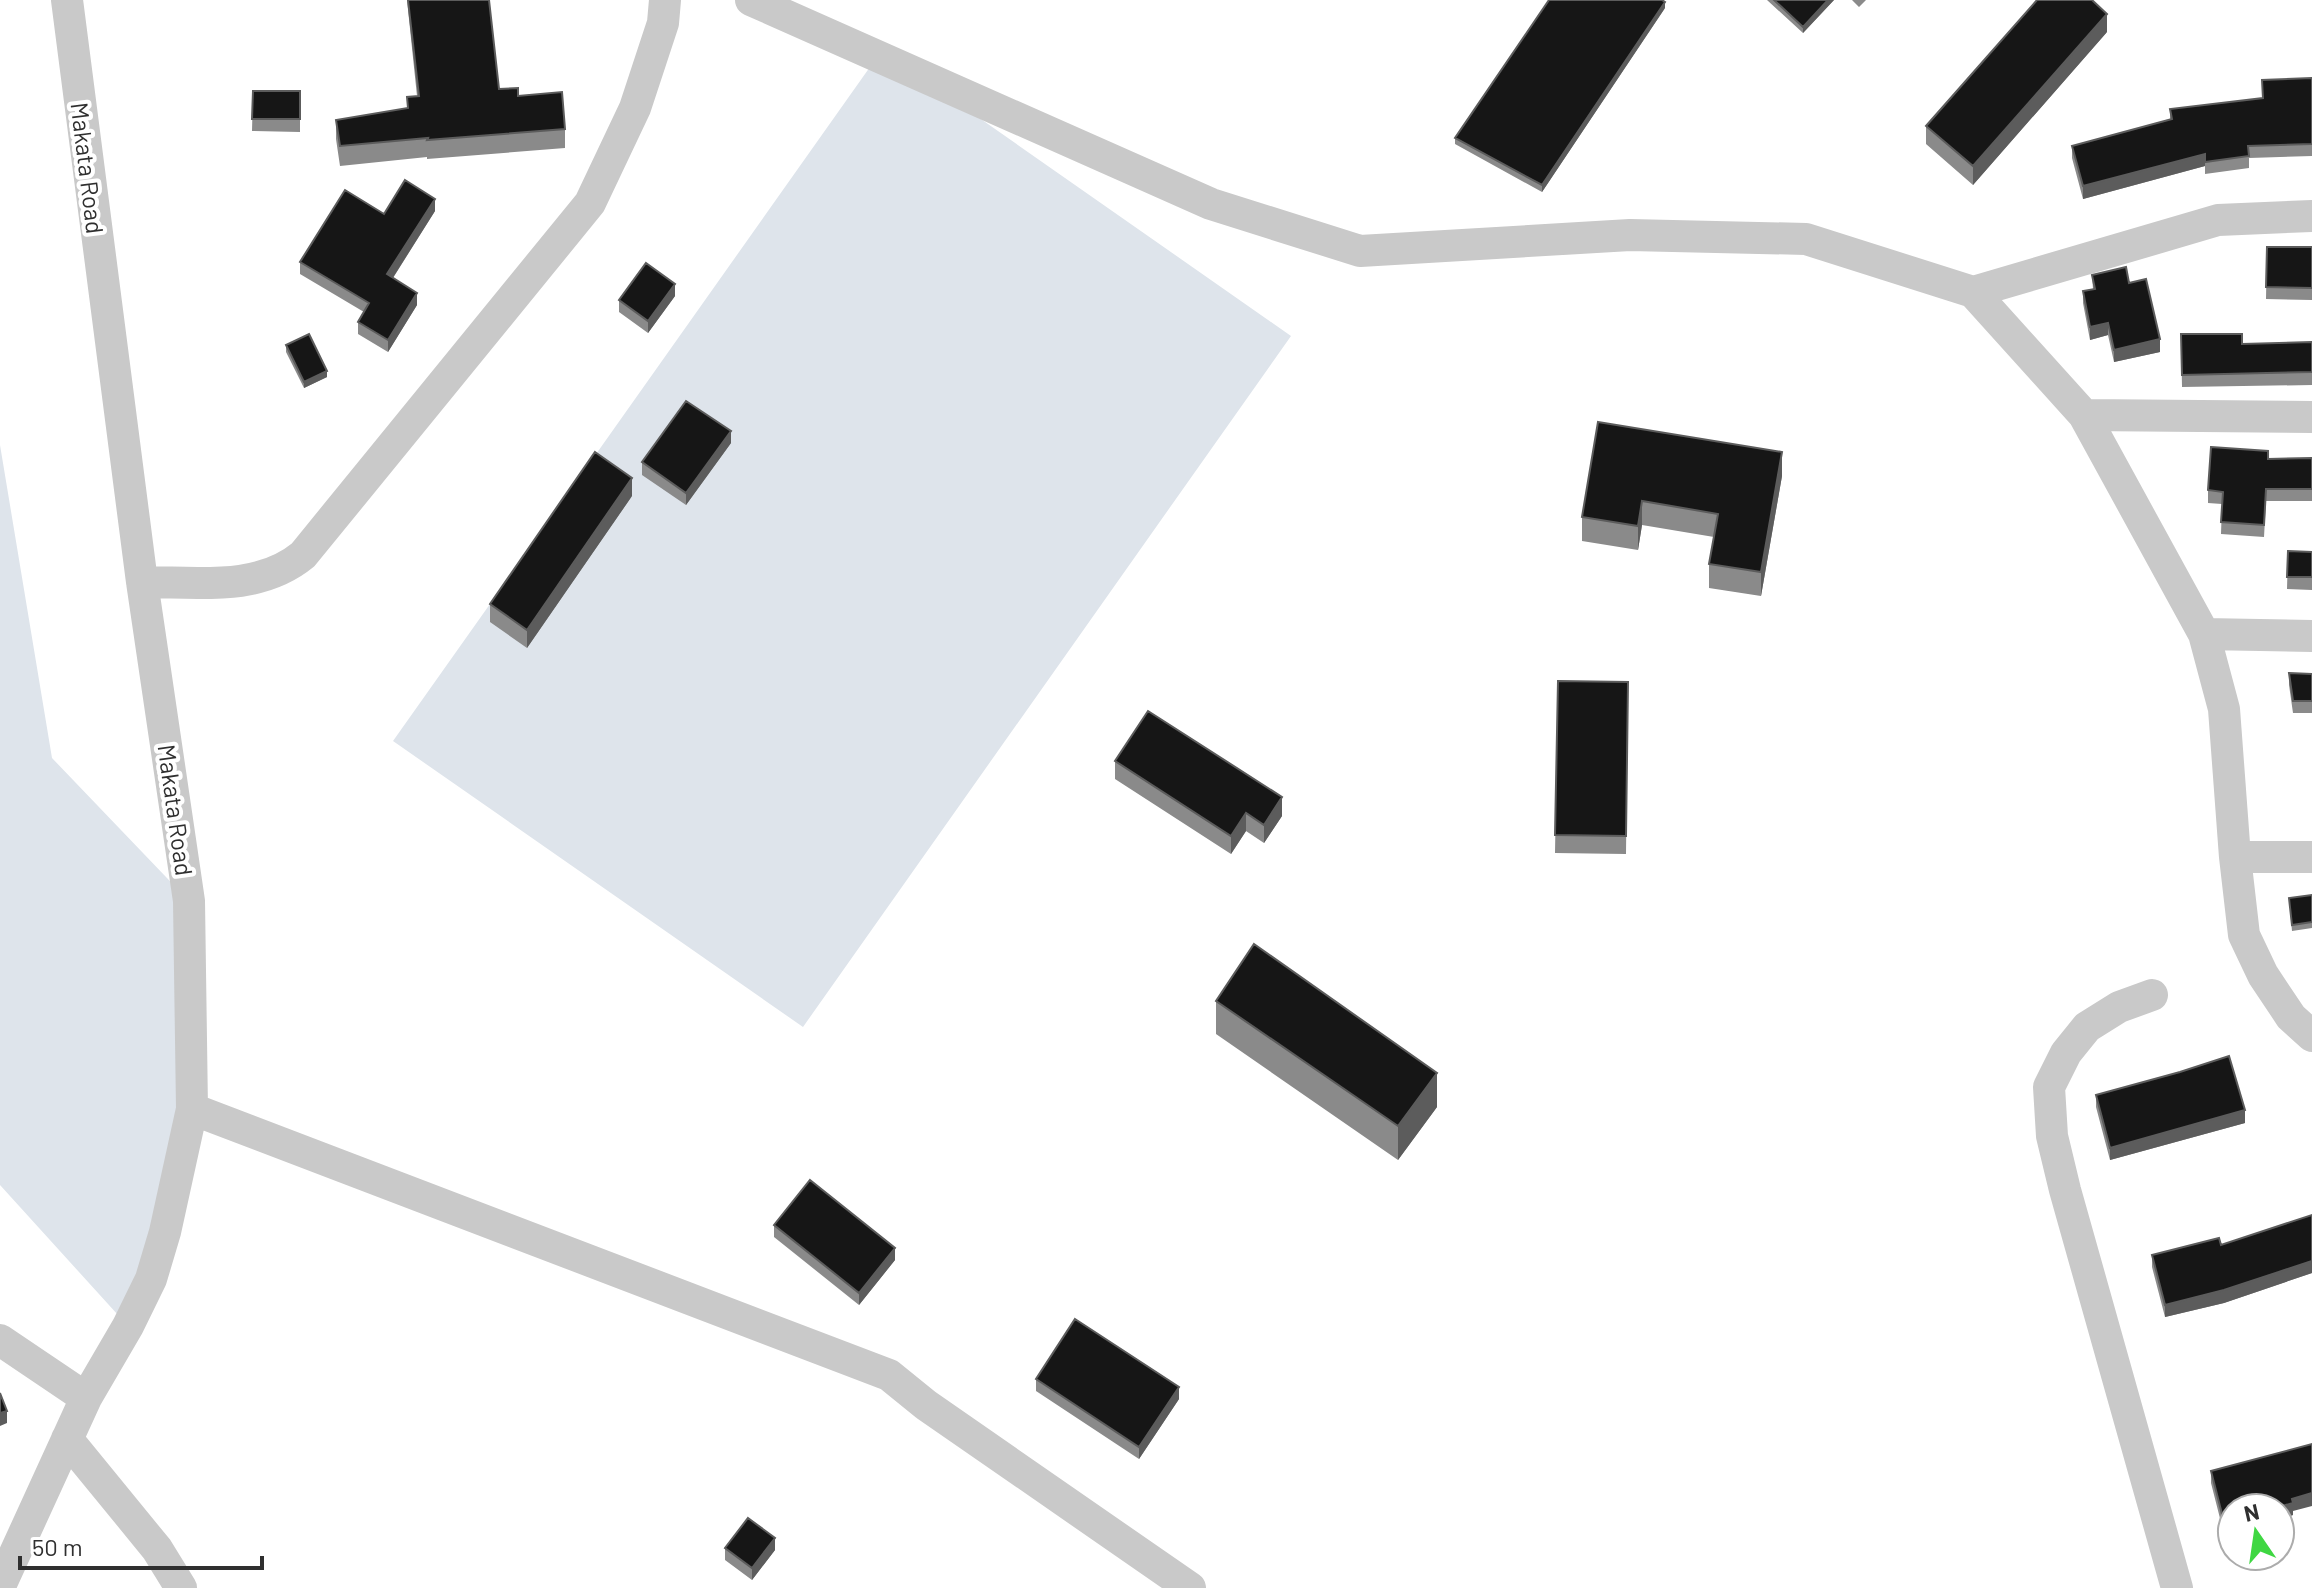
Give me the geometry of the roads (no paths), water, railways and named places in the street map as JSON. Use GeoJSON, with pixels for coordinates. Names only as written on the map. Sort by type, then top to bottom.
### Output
{"type":"FeatureCollection","features":[{"type":"Feature","properties":{"kind":"street","name":"Makata Road"},"geometry":{"type":"LineString","coordinates":[[0,1586],[86,1398],[151,1279],[165,1232],[192,1109],[189,901],[142,582],[67,0]]}},
{"type":"Feature","properties":{"kind":"street"},"geometry":{"type":"LineString","coordinates":[[142,582],[240,582],[289,567],[303,555],[590,203],[635,108],[663,23],[665,0]]}},
{"type":"Feature","properties":{"kind":"street"},"geometry":{"type":"LineString","coordinates":[[751,0],[1211,204],[1360,251],[1630,235],[1806,239],[1973,292],[2084,415],[2204,634],[2224,709],[2244,935],[2263,975],[2291,1017],[2312,1036]]}},
{"type":"Feature","properties":{"kind":"street"},"geometry":{"type":"LineString","coordinates":[[1973,292],[2218,220],[2312,216]]}},
{"type":"Feature","properties":{"kind":"street"},"geometry":{"type":"LineString","coordinates":[[2084,415],[2312,417]]}},
{"type":"Feature","properties":{"kind":"street"},"geometry":{"type":"LineString","coordinates":[[2204,634],[2312,636]]}},
{"type":"Feature","properties":{"kind":"street"},"geometry":{"type":"LineString","coordinates":[[2235,857],[2312,857]]}},
{"type":"Feature","properties":{"kind":"street"},"geometry":{"type":"LineString","coordinates":[[2152,995],[2119,1007],[2087,1027],[2066,1053],[2049,1087],[2052,1136],[2065,1190],[2177,1588]]}},
{"type":"Feature","properties":{"kind":"street"},"geometry":{"type":"LineString","coordinates":[[192,1109],[889,1375],[926,1405],[1190,1588]]}},
{"type":"Feature","properties":{"kind":"street"},"geometry":{"type":"LineString","coordinates":[[0,1340],[86,1398]]}},
{"type":"Feature","properties":{"kind":"street"},"geometry":{"type":"LineString","coordinates":[[67,1439],[157,1549],[181,1588]]}}]}
